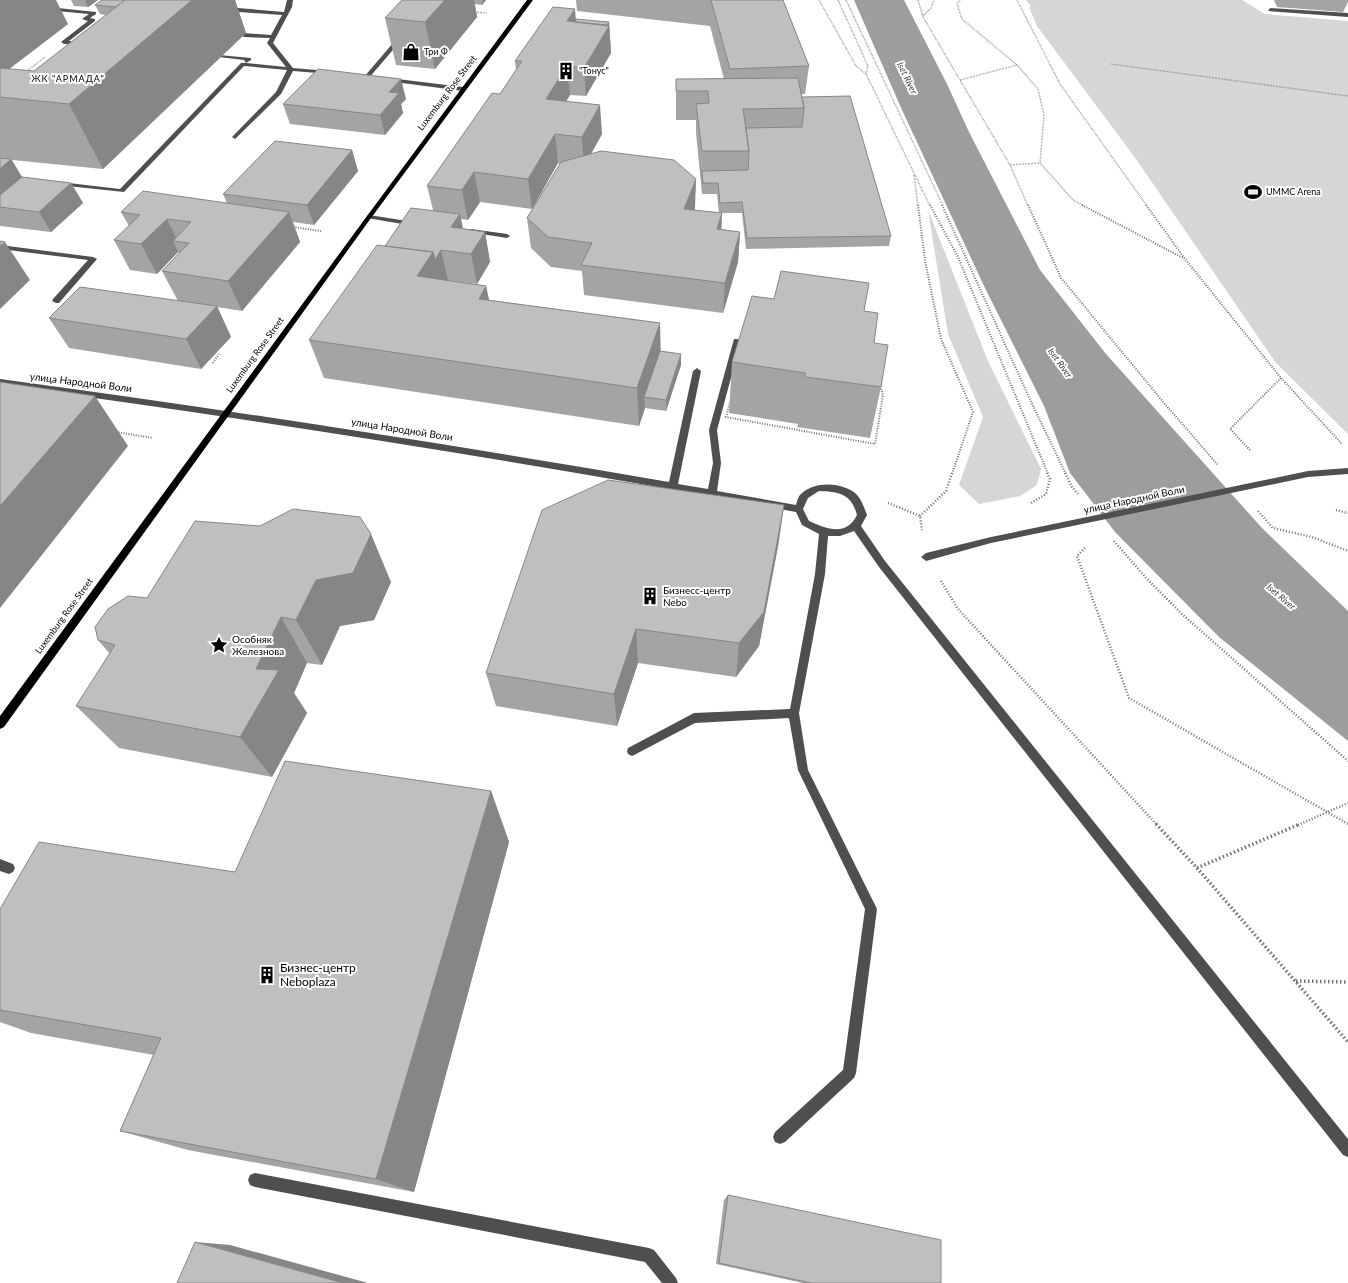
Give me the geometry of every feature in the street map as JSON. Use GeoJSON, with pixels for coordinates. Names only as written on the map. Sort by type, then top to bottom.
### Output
{"type":"FeatureCollection","features":[{"type":"Feature","properties":{"kind":"main road","name":"Luxemburg Rose Street"},"geometry":{"type":"LineString","coordinates":[[0,724],[369,217],[530,0]]}},
{"type":"Feature","properties":{"kind":"street"},"geometry":{"type":"LineString","coordinates":[[290,0],[289,8],[270,43],[291,69]]}},
{"type":"Feature","properties":{"kind":"street"},"geometry":{"type":"LineString","coordinates":[[45,8],[94,13],[85,19],[93,20],[64,42]]}},
{"type":"Feature","properties":{"kind":"street"},"geometry":{"type":"LineString","coordinates":[[223,9],[285,14]]}},
{"type":"Feature","properties":{"kind":"street"},"geometry":{"type":"LineString","coordinates":[[1270,10],[1348,15]]}},
{"type":"Feature","properties":{"kind":"street"},"geometry":{"type":"LineString","coordinates":[[366,78],[407,31]]}},
{"type":"Feature","properties":{"kind":"street"},"geometry":{"type":"LineString","coordinates":[[244,35],[273,37]]}},
{"type":"Feature","properties":{"kind":"street"},"geometry":{"type":"LineString","coordinates":[[64,42],[94,45]]}},
{"type":"Feature","properties":{"kind":"street"},"geometry":{"type":"LineString","coordinates":[[53,183],[122,191],[249,59],[221,56]]}},
{"type":"Feature","properties":{"kind":"street"},"geometry":{"type":"LineString","coordinates":[[243,64],[336,74]]}},
{"type":"Feature","properties":{"kind":"street"},"geometry":{"type":"LineString","coordinates":[[234,137],[279,93],[291,69]]}},
{"type":"Feature","properties":{"kind":"street"},"geometry":{"type":"LineString","coordinates":[[359,77],[374,78]]}},
{"type":"Feature","properties":{"kind":"street"},"geometry":{"type":"LineString","coordinates":[[381,79],[463,89]]}},
{"type":"Feature","properties":{"kind":"street"},"geometry":{"type":"LineString","coordinates":[[369,217],[419,224]]}},
{"type":"Feature","properties":{"kind":"street"},"geometry":{"type":"LineString","coordinates":[[463,230],[507,236]]}},
{"type":"Feature","properties":{"kind":"street"},"geometry":{"type":"LineString","coordinates":[[0,247],[93,259],[56,301]]}},
{"type":"Feature","properties":{"kind":"street"},"geometry":{"type":"LineString","coordinates":[[712,493],[717,463],[713,430],[737,341],[758,343]]}},
{"type":"Feature","properties":{"kind":"street"},"geometry":{"type":"LineString","coordinates":[[673,486],[697,371]]}},
{"type":"Feature","properties":{"kind":"street","name":"улица Народной Воли"},"geometry":{"type":"LineString","coordinates":[[0,382],[226,413],[673,486],[799,509]]}},
{"type":"Feature","properties":{"kind":"street","name":"улица Народной Воли"},"geometry":{"type":"LineString","coordinates":[[926,557],[999,538],[1308,474],[1348,471]]}},
{"type":"Feature","properties":{"kind":"street"},"geometry":{"type":"LineString","coordinates":[[817,488],[836,488],[850,494],[860,503],[862,515],[856,526],[840,533],[824,532],[805,523],[799,509],[804,496],[817,488]]}},
{"type":"Feature","properties":{"kind":"street"},"geometry":{"type":"LineString","coordinates":[[856,526],[882,564],[1348,1150]]}},
{"type":"Feature","properties":{"kind":"street"},"geometry":{"type":"LineString","coordinates":[[780,1137],[849,1073],[871,909],[803,770],[794,712],[820,574],[824,532]]}},
{"type":"Feature","properties":{"kind":"street"},"geometry":{"type":"LineString","coordinates":[[632,751],[694,718],[794,712]]}},
{"type":"Feature","properties":{"kind":"street"},"geometry":{"type":"LineString","coordinates":[[255,1180],[649,1255],[671,1283]]}},
{"type":"Feature","properties":{"kind":"path"},"geometry":{"type":"LineString","coordinates":[[819,0],[856,66],[866,74],[914,173],[958,257],[1050,479],[1046,494],[1027,505]]}},
{"type":"Feature","properties":{"kind":"path"},"geometry":{"type":"LineString","coordinates":[[838,0],[868,66],[866,74]]}},
{"type":"Feature","properties":{"kind":"path"},"geometry":{"type":"LineString","coordinates":[[846,0],[966,255],[1033,406],[1072,487],[1082,499]]}},
{"type":"Feature","properties":{"kind":"path"},"geometry":{"type":"LineString","coordinates":[[918,0],[923,16],[1010,165],[1061,278],[1164,403],[1221,468]]}},
{"type":"Feature","properties":{"kind":"path"},"geometry":{"type":"LineString","coordinates":[[923,16],[931,8],[934,0]]}},
{"type":"Feature","properties":{"kind":"path"},"geometry":{"type":"LineString","coordinates":[[960,0],[957,4],[962,19],[1017,65],[1038,89],[1044,115],[1040,163],[1072,200],[1129,228],[1184,259]]}},
{"type":"Feature","properties":{"kind":"path"},"geometry":{"type":"LineString","coordinates":[[1017,0],[1060,84],[1184,259],[1281,378],[1343,444]]}},
{"type":"Feature","properties":{"kind":"path"},"geometry":{"type":"LineString","coordinates":[[472,12],[487,13]]}},
{"type":"Feature","properties":{"kind":"path"},"geometry":{"type":"LineString","coordinates":[[23,74],[64,42]]}},
{"type":"Feature","properties":{"kind":"path"},"geometry":{"type":"LineString","coordinates":[[1111,64],[1348,96]]}},
{"type":"Feature","properties":{"kind":"path"},"geometry":{"type":"LineString","coordinates":[[960,80],[1017,65]]}},
{"type":"Feature","properties":{"kind":"path"},"geometry":{"type":"LineString","coordinates":[[1010,165],[1040,163]]}},
{"type":"Feature","properties":{"kind":"path"},"geometry":{"type":"LineString","coordinates":[[914,173],[925,260],[941,339],[973,412],[946,491],[920,516]]}},
{"type":"Feature","properties":{"kind":"path"},"geometry":{"type":"LineString","coordinates":[[292,227],[321,231]]}},
{"type":"Feature","properties":{"kind":"path"},"geometry":{"type":"LineString","coordinates":[[776,319],[863,332],[883,395],[875,444],[814,434],[726,417],[746,345],[757,346],[765,344],[776,319]]}},
{"type":"Feature","properties":{"kind":"path"},"geometry":{"type":"LineString","coordinates":[[213,363],[219,354]]}},
{"type":"Feature","properties":{"kind":"path"},"geometry":{"type":"LineString","coordinates":[[1250,450],[1230,428],[1281,378]]}},
{"type":"Feature","properties":{"kind":"path"},"geometry":{"type":"LineString","coordinates":[[115,432],[153,438]]}},
{"type":"Feature","properties":{"kind":"path"},"geometry":{"type":"LineString","coordinates":[[885,502],[920,516]]}},
{"type":"Feature","properties":{"kind":"path"},"geometry":{"type":"LineString","coordinates":[[1257,510],[1273,528],[1312,537],[1348,551]]}},
{"type":"Feature","properties":{"kind":"path"},"geometry":{"type":"LineString","coordinates":[[1336,510],[1348,513]]}},
{"type":"Feature","properties":{"kind":"path"},"geometry":{"type":"LineString","coordinates":[[920,516],[926,557],[958,609],[1197,868],[1348,1042]]}},
{"type":"Feature","properties":{"kind":"path"},"geometry":{"type":"LineString","coordinates":[[1111,537],[1131,563],[1178,611],[1249,676],[1348,761]]}},
{"type":"Feature","properties":{"kind":"path"},"geometry":{"type":"LineString","coordinates":[[1085,548],[1077,556],[1129,698],[1348,824]]}},
{"type":"Feature","properties":{"kind":"path"},"geometry":{"type":"LineString","coordinates":[[1197,868],[1348,803]]}},
{"type":"Feature","properties":{"kind":"path"},"geometry":{"type":"LineString","coordinates":[[1296,981],[1348,982]]}},
{"type":"Feature","properties":{"kind":"shaded area","name":"UMMC Arena"},"geometry":{"type":"Polygon","coordinates":[[[1026,0],[1242,0],[1265,14],[1348,21],[1348,434],[1276,363],[1136,159],[1037,26],[1029,7],[1031,7],[1026,0]]]}},
{"type":"Feature","properties":{"kind":"shaded area"},"geometry":{"type":"Polygon","coordinates":[[[928,210],[988,361],[1041,469],[1037,485],[1020,496],[979,504],[959,485],[983,417],[948,334],[928,210]]]}},
{"type":"Feature","properties":{"kind":"water","name":"Iset River"},"geometry":{"type":"Polygon","coordinates":[[[854,0],[904,0],[947,84],[969,132],[1040,270],[1106,354],[1262,528],[1348,611],[1348,741],[1219,637],[1115,532],[1070,473],[1044,406],[984,286],[902,110],[854,0]]]}},
{"type":"Feature","properties":{"kind":"building"},"geometry":{"type":"Polygon","coordinates":[[[102,0],[125,0],[116,7],[95,5],[102,0]]]}},
{"type":"Feature","properties":{"kind":"building"},"geometry":{"type":"Polygon","coordinates":[[[125,0],[192,0],[69,104],[0,97],[0,68],[34,71],[125,0]]]}},
{"type":"Feature","properties":{"kind":"building"},"geometry":{"type":"Polygon","coordinates":[[[402,0],[445,0],[425,22],[385,18],[402,0]]]}},
{"type":"Feature","properties":{"kind":"building"},"geometry":{"type":"Polygon","coordinates":[[[711,0],[783,0],[809,66],[730,69],[711,0]]]}},
{"type":"Feature","properties":{"kind":"building"},"geometry":{"type":"Polygon","coordinates":[[[553,7],[575,9],[567,21],[609,26],[584,68],[567,66],[546,99],[600,105],[582,137],[555,134],[528,179],[474,172],[462,190],[427,186],[492,93],[500,94],[522,61],[515,61],[553,7]]]}},
{"type":"Feature","properties":{"kind":"building"},"geometry":{"type":"Polygon","coordinates":[[[575,19],[609,22],[607,25],[576,22],[575,19]]]}},
{"type":"Feature","properties":{"kind":"building"},"geometry":{"type":"Polygon","coordinates":[[[318,69],[401,79],[389,92],[399,93],[380,115],[283,104],[318,69]]]}},
{"type":"Feature","properties":{"kind":"building"},"geometry":{"type":"Polygon","coordinates":[[[798,78],[804,108],[743,109],[749,151],[702,151],[696,104],[709,103],[708,91],[676,91],[676,79],[798,78]]]}},
{"type":"Feature","properties":{"kind":"building"},"geometry":{"type":"Polygon","coordinates":[[[850,96],[891,236],[747,238],[742,202],[720,203],[718,183],[703,183],[702,171],[748,170],[749,151],[746,128],[802,127],[804,108],[802,97],[850,96]]]}},
{"type":"Feature","properties":{"kind":"building"},"geometry":{"type":"Polygon","coordinates":[[[275,141],[352,150],[307,205],[223,194],[275,141]]]}},
{"type":"Feature","properties":{"kind":"building"},"geometry":{"type":"Polygon","coordinates":[[[601,151],[674,160],[696,179],[684,209],[722,213],[717,229],[740,232],[725,283],[581,265],[592,243],[548,237],[527,218],[561,162],[601,151]]]}},
{"type":"Feature","properties":{"kind":"building"},"geometry":{"type":"Polygon","coordinates":[[[0,158],[11,159],[0,169],[0,158]]]}},
{"type":"Feature","properties":{"kind":"building"},"geometry":{"type":"Polygon","coordinates":[[[22,177],[71,183],[39,212],[0,207],[0,195],[22,177]]]}},
{"type":"Feature","properties":{"kind":"building"},"geometry":{"type":"Polygon","coordinates":[[[143,191],[289,212],[228,281],[162,271],[189,243],[173,241],[191,222],[167,219],[141,244],[114,240],[140,215],[121,212],[143,191]]]}},
{"type":"Feature","properties":{"kind":"building"},"geometry":{"type":"Polygon","coordinates":[[[411,208],[460,214],[451,227],[485,232],[471,254],[441,250],[435,260],[433,252],[385,246],[411,208]]]}},
{"type":"Feature","properties":{"kind":"building"},"geometry":{"type":"Polygon","coordinates":[[[0,241],[5,242],[0,246],[0,241]]]}},
{"type":"Feature","properties":{"kind":"building"},"geometry":{"type":"Polygon","coordinates":[[[377,245],[433,252],[417,276],[486,286],[479,299],[660,323],[637,388],[309,340],[377,245]]]}},
{"type":"Feature","properties":{"kind":"building"},"geometry":{"type":"Polygon","coordinates":[[[781,271],[869,283],[864,311],[878,313],[874,343],[888,345],[881,387],[805,377],[805,373],[732,362],[752,296],[774,299],[781,271]]]}},
{"type":"Feature","properties":{"kind":"building"},"geometry":{"type":"Polygon","coordinates":[[[80,287],[217,306],[186,339],[49,318],[80,287]]]}},
{"type":"Feature","properties":{"kind":"building"},"geometry":{"type":"Polygon","coordinates":[[[660,351],[681,354],[666,400],[644,397],[660,351]]]}},
{"type":"Feature","properties":{"kind":"building"},"geometry":{"type":"Polygon","coordinates":[[[0,382],[95,396],[0,506],[0,382]]]}},
{"type":"Feature","properties":{"kind":"building","name":"Бизнесс-центр Nebo"},"geometry":{"type":"Polygon","coordinates":[[[608,480],[784,505],[764,612],[739,643],[636,629],[614,694],[486,673],[542,510],[608,480]]]}},
{"type":"Feature","properties":{"kind":"building"},"geometry":{"type":"Polygon","coordinates":[[[293,509],[360,517],[371,534],[353,573],[316,580],[296,620],[281,617],[256,669],[279,670],[240,737],[76,706],[115,645],[98,640],[95,627],[108,609],[128,596],[147,598],[195,521],[260,526],[293,509]]]}},
{"type":"Feature","properties":{"kind":"building","name":"Бизнес-центр Neboplaza"},"geometry":{"type":"Polygon","coordinates":[[[285,761],[491,791],[376,1179],[120,1131],[161,1038],[0,1010],[0,909],[39,842],[235,872],[285,761]]]}},
{"type":"Feature","properties":{"kind":"building"},"geometry":{"type":"Polygon","coordinates":[[[728,1195],[941,1240],[941,1283],[811,1283],[719,1263],[728,1195]]]}},
{"type":"Feature","properties":{"kind":"building"},"geometry":{"type":"Polygon","coordinates":[[[195,1242],[343,1283],[177,1283],[195,1242]]]}},
{"type":"Feature","properties":{"kind":"place","name":"Три Ф"},"geometry":{"type":"Point","coordinates":[411,52]}},
{"type":"Feature","properties":{"kind":"place","name":"\"Тонус\""},"geometry":{"type":"Point","coordinates":[566,71]}},
{"type":"Feature","properties":{"kind":"place","name":"UMMC Arena"},"geometry":{"type":"Point","coordinates":[1253,192]}},
{"type":"Feature","properties":{"kind":"place","name":"Бизнесс-центр Nebo"},"geometry":{"type":"Point","coordinates":[650,596]}},
{"type":"Feature","properties":{"kind":"place","name":"Особняк Железнова"},"geometry":{"type":"Point","coordinates":[219,645]}},
{"type":"Feature","properties":{"kind":"place","name":"Бизнес-центр Neboplaza"},"geometry":{"type":"Point","coordinates":[267,975]}},
{"type":"Feature","properties":{"kind":"district","name":"ЖК \"АРМАДА\""},"geometry":{"type":"Point","coordinates":[68,79]}}]}
